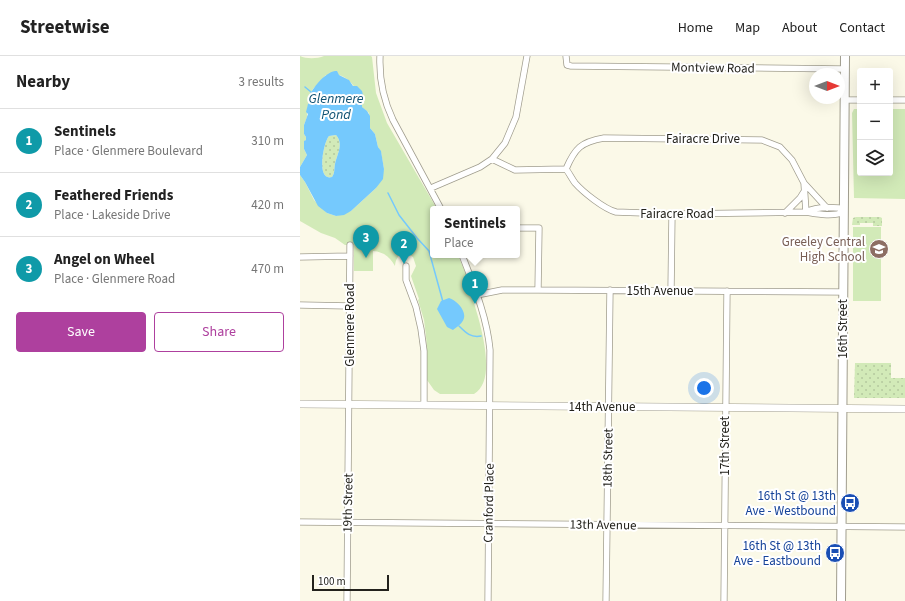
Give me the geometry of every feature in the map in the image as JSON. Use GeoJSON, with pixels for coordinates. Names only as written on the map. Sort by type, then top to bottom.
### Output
{"type":"FeatureCollection","features":[{"type":"Feature","properties":{"kind":"main road","name":"16th Street"},"geometry":{"type":"LineString","coordinates":[[844,56],[844,68]]}},
{"type":"Feature","properties":{"kind":"main road","name":"16th Street"},"geometry":{"type":"LineString","coordinates":[[842,601],[844,104]]}},
{"type":"Feature","properties":{"kind":"street"},"geometry":{"type":"LineString","coordinates":[[380,56],[381,85],[386,106],[440,206]]}},
{"type":"Feature","properties":{"kind":"street"},"geometry":{"type":"LineString","coordinates":[[431,188],[480,167],[492,159],[505,143],[516,117],[527,56]]}},
{"type":"Feature","properties":{"kind":"street","name":"Montview Road"},"geometry":{"type":"LineString","coordinates":[[566,56],[567,65],[571,66],[809,69]]}},
{"type":"Feature","properties":{"kind":"street"},"geometry":{"type":"LineString","coordinates":[[845,100],[857,100]]}},
{"type":"Feature","properties":{"kind":"street"},"geometry":{"type":"LineString","coordinates":[[893,100],[905,100]]}},
{"type":"Feature","properties":{"kind":"street","name":"Fairacre Drive"},"geometry":{"type":"LineString","coordinates":[[566,169],[572,154],[578,149],[588,142],[604,138],[762,140],[780,147],[792,160],[804,183],[806,212]]}},
{"type":"Feature","properties":{"kind":"street"},"geometry":{"type":"LineString","coordinates":[[492,159],[515,170],[566,169]]}},
{"type":"Feature","properties":{"kind":"street","name":"Fairacre Road"},"geometry":{"type":"LineString","coordinates":[[566,169],[575,183],[609,210],[616,212],[630,214],[672,214],[806,212],[838,215],[844,212],[839,208],[827,208],[810,210],[806,212]]}},
{"type":"Feature","properties":{"kind":"street"},"geometry":{"type":"LineString","coordinates":[[804,183],[827,208]]}},
{"type":"Feature","properties":{"kind":"street"},"geometry":{"type":"LineString","coordinates":[[785,213],[800,198],[805,190]]}},
{"type":"Feature","properties":{"kind":"street"},"geometry":{"type":"LineString","coordinates":[[671,291],[672,214]]}},
{"type":"Feature","properties":{"kind":"street"},"geometry":{"type":"LineString","coordinates":[[520,228],[540,228],[538,290]]}},
{"type":"Feature","properties":{"kind":"street","name":"Glenmere Road"},"geometry":{"type":"LineString","coordinates":[[350,245],[350,405]]}},
{"type":"Feature","properties":{"kind":"street"},"geometry":{"type":"LineString","coordinates":[[300,256],[350,256]]}},
{"type":"Feature","properties":{"kind":"street","name":"Cranford Place"},"geometry":{"type":"LineString","coordinates":[[463,258],[477,295],[489,340],[490,406],[488,601]]}},
{"type":"Feature","properties":{"kind":"street"},"geometry":{"type":"LineString","coordinates":[[406,266],[406,280],[416,307],[424,351],[424,405]]}},
{"type":"Feature","properties":{"kind":"street","name":"15th Avenue"},"geometry":{"type":"LineString","coordinates":[[477,295],[502,290],[843,292]]}},
{"type":"Feature","properties":{"kind":"street","name":"18th Street"},"geometry":{"type":"LineString","coordinates":[[606,601],[610,290]]}},
{"type":"Feature","properties":{"kind":"street","name":"17th Street"},"geometry":{"type":"LineString","coordinates":[[724,601],[727,291]]}},
{"type":"Feature","properties":{"kind":"street"},"geometry":{"type":"LineString","coordinates":[[300,305],[350,306]]}},
{"type":"Feature","properties":{"kind":"street","name":"14th Avenue"},"geometry":{"type":"LineString","coordinates":[[300,404],[905,409]]}},
{"type":"Feature","properties":{"kind":"street","name":"19th Street"},"geometry":{"type":"LineString","coordinates":[[347,601],[350,405]]}},
{"type":"Feature","properties":{"kind":"street","name":"13th Avenue"},"geometry":{"type":"LineString","coordinates":[[300,522],[607,526],[905,527]]}},
{"type":"Feature","properties":{"kind":"green space"},"geometry":{"type":"Polygon","coordinates":[[[300,56],[305,58],[318,58],[324,56],[371,56],[376,93],[387,123],[435,206],[430,206],[430,258],[459,258],[467,277],[480,323],[486,357],[486,373],[482,385],[474,394],[440,394],[434,390],[427,380],[427,349],[424,320],[411,276],[416,266],[413,257],[406,253],[401,254],[398,256],[395,266],[386,256],[380,252],[373,251],[373,271],[354,271],[354,245],[345,245],[335,238],[321,233],[300,221],[300,175],[314,200],[327,213],[336,216],[351,211],[376,188],[384,169],[381,152],[378,147],[375,134],[370,128],[369,113],[362,107],[362,102],[358,92],[352,83],[339,75],[326,75],[313,89],[308,98],[309,103],[307,117],[304,125],[306,140],[304,142],[304,149],[307,155],[300,167],[300,56]]]}},
{"type":"Feature","properties":{"kind":"green space"},"geometry":{"type":"Polygon","coordinates":[[[854,109],[857,109],[857,176],[893,176],[893,109],[905,109],[905,199],[854,198],[852,113],[854,109]]]}},
{"type":"Feature","properties":{"kind":"green space"},"geometry":{"type":"Polygon","coordinates":[[[336,135],[340,145],[333,175],[332,177],[327,177],[322,168],[323,153],[329,136],[336,135]]]}},
{"type":"Feature","properties":{"kind":"green space"},"geometry":{"type":"Polygon","coordinates":[[[880,217],[882,218],[882,226],[873,226],[873,223],[860,223],[860,225],[852,225],[853,218],[880,217]]]}},
{"type":"Feature","properties":{"kind":"green space"},"geometry":{"type":"Polygon","coordinates":[[[853,227],[881,227],[881,301],[853,301],[853,227]]]}},
{"type":"Feature","properties":{"kind":"green space"},"geometry":{"type":"Polygon","coordinates":[[[855,363],[891,363],[891,378],[905,378],[905,398],[854,398],[855,363]]]}},
{"type":"Feature","properties":{"kind":"water","name":"Glenmere Pond"},"geometry":{"type":"Polygon","coordinates":[[[337,71],[339,75],[349,80],[353,86],[357,86],[362,91],[364,99],[362,102],[362,107],[370,116],[370,128],[375,134],[378,147],[381,151],[384,169],[383,179],[376,188],[351,211],[344,215],[336,216],[327,213],[318,206],[300,175],[300,167],[307,155],[304,149],[304,141],[306,140],[306,137],[304,134],[304,125],[308,114],[306,112],[309,103],[308,98],[319,82],[331,72],[337,71]],[[336,135],[329,136],[323,153],[322,168],[327,177],[332,177],[334,174],[340,145],[336,135]]]}},
{"type":"Feature","properties":{"kind":"water"},"geometry":{"type":"Polygon","coordinates":[[[449,298],[460,306],[464,315],[460,325],[453,330],[447,327],[437,309],[441,301],[449,298]]]}},
{"type":"Feature","properties":{"kind":"waterway"},"geometry":{"type":"LineString","coordinates":[[305,87],[311,92]]}},
{"type":"Feature","properties":{"kind":"waterway"},"geometry":{"type":"LineString","coordinates":[[388,193],[399,215],[429,251],[430,255]]}},
{"type":"Feature","properties":{"kind":"waterway"},"geometry":{"type":"LineString","coordinates":[[431,258],[443,302]]}},
{"type":"Feature","properties":{"kind":"waterway"},"geometry":{"type":"LineString","coordinates":[[459,326],[469,334],[481,336]]}},
{"type":"Feature","properties":{"kind":"place","name":"Greeley Central High School"},"geometry":{"type":"Point","coordinates":[879,249]}},
{"type":"Feature","properties":{"kind":"place","name":"Angel on Wheel"},"geometry":{"type":"Point","coordinates":[366,258]}},
{"type":"Feature","properties":{"kind":"place","name":"Feathered Friends"},"geometry":{"type":"Point","coordinates":[404,264]}},
{"type":"Feature","properties":{"kind":"place","name":"Sentinels"},"geometry":{"type":"Point","coordinates":[475,304]}},
{"type":"Feature","properties":{"kind":"place","name":"16th St @ 13th Ave - Westbound"},"geometry":{"type":"Point","coordinates":[850,503]}},
{"type":"Feature","properties":{"kind":"place","name":"16th St @ 13th Ave - Eastbound"},"geometry":{"type":"Point","coordinates":[835,553]}}]}
